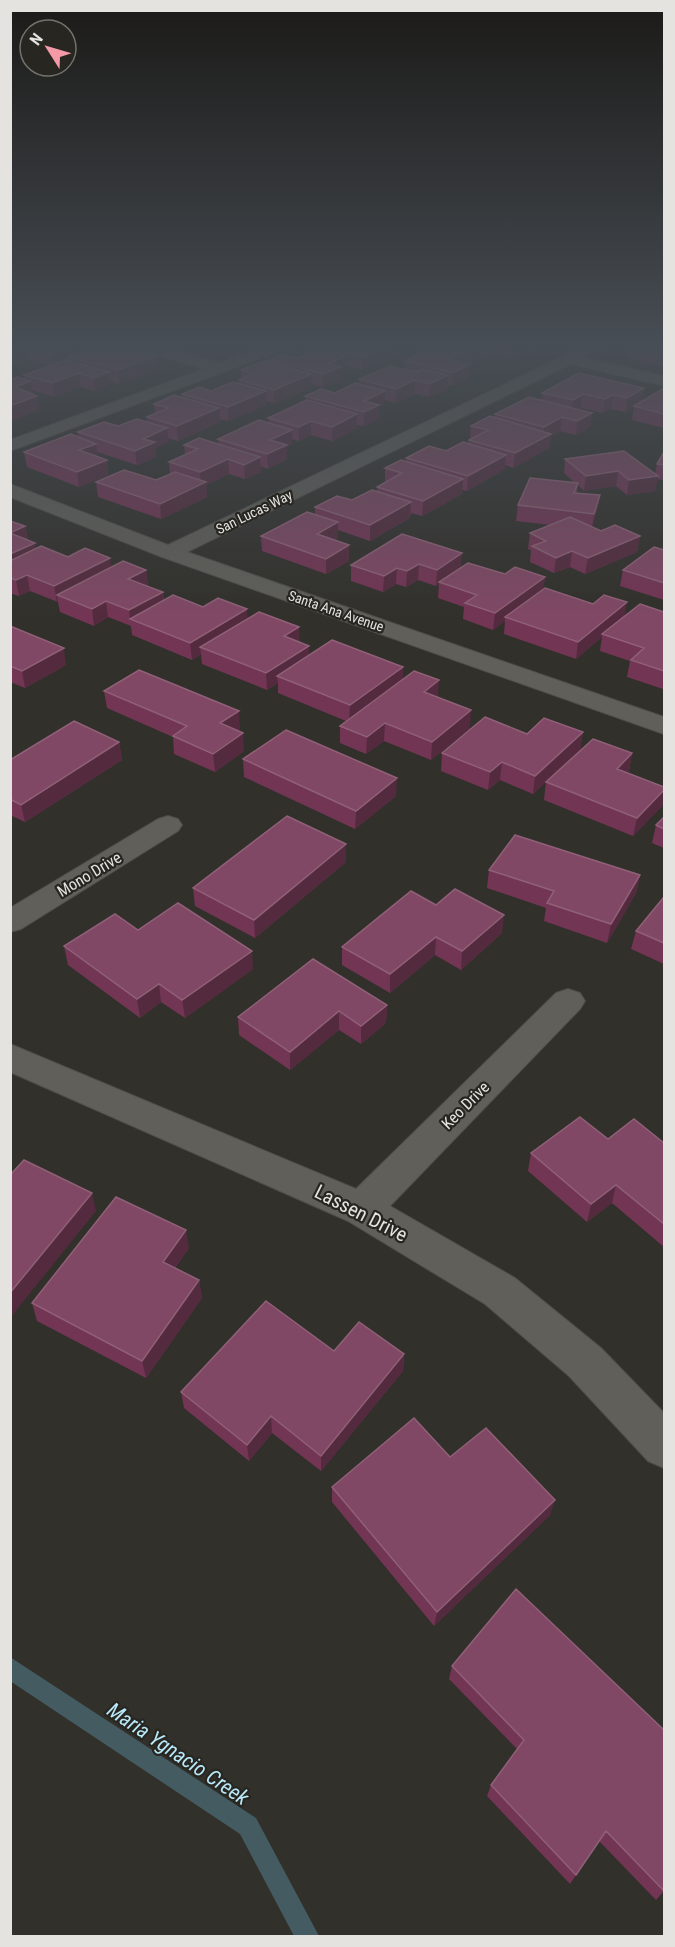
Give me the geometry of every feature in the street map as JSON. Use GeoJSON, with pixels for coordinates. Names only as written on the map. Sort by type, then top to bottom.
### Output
{"type":"FeatureCollection","features":[{"type":"Feature","properties":{"kind":"street"},"geometry":{"type":"LineString","coordinates":[[10,446],[37,436]]}},
{"type":"Feature","properties":{"kind":"street","name":"San Lucas Way"},"geometry":{"type":"LineString","coordinates":[[169,553],[410,436]]}},
{"type":"Feature","properties":{"kind":"street","name":"Santa Ana Avenue"},"geometry":{"type":"LineString","coordinates":[[10,490],[169,553],[664,726]]}},
{"type":"Feature","properties":{"kind":"street","name":"Mono Drive"},"geometry":{"type":"LineString","coordinates":[[10,922],[168,825]]}},
{"type":"Feature","properties":{"kind":"street","name":"Keo Drive"},"geometry":{"type":"LineString","coordinates":[[362,1209],[568,1001]]}},
{"type":"Feature","properties":{"kind":"street","name":"Lassen Drive"},"geometry":{"type":"LineString","coordinates":[[10,1057],[362,1209],[500,1292],[585,1362],[664,1445]]}},
{"type":"Feature","properties":{"kind":"building"},"geometry":{"type":"Polygon","coordinates":[[[66,436],[76,436],[96,444],[79,450],[107,460],[77,472],[24,452],[66,436]]]}},
{"type":"Feature","properties":{"kind":"building"},"geometry":{"type":"Polygon","coordinates":[[[90,436],[150,436],[143,439],[155,442],[135,451],[90,436]]]}},
{"type":"Feature","properties":{"kind":"building"},"geometry":{"type":"Polygon","coordinates":[[[225,436],[279,436],[270,440],[287,445],[267,454],[218,439],[225,436]]]}},
{"type":"Feature","properties":{"kind":"building"},"geometry":{"type":"Polygon","coordinates":[[[477,436],[547,436],[515,453],[469,440],[477,436]]]}},
{"type":"Feature","properties":{"kind":"building"},"geometry":{"type":"Polygon","coordinates":[[[199,438],[260,457],[244,465],[228,459],[200,472],[169,462],[198,449],[184,445],[199,438]]]}},
{"type":"Feature","properties":{"kind":"building"},"geometry":{"type":"Polygon","coordinates":[[[463,442],[506,455],[468,476],[406,458],[429,446],[446,451],[463,442]]]}},
{"type":"Feature","properties":{"kind":"building"},"geometry":{"type":"Polygon","coordinates":[[[624,451],[658,476],[629,480],[618,471],[586,476],[565,459],[624,451]]]}},
{"type":"Feature","properties":{"kind":"building"},"geometry":{"type":"Polygon","coordinates":[[[664,452],[664,465],[657,464],[664,452]]]}},
{"type":"Feature","properties":{"kind":"building"},"geometry":{"type":"Polygon","coordinates":[[[401,460],[463,479],[423,501],[377,487],[402,473],[385,468],[401,460]]]}},
{"type":"Feature","properties":{"kind":"building"},"geometry":{"type":"Polygon","coordinates":[[[124,470],[156,480],[175,472],[206,482],[160,504],[96,482],[124,470]]]}},
{"type":"Feature","properties":{"kind":"building"},"geometry":{"type":"Polygon","coordinates":[[[530,478],[578,483],[574,493],[600,495],[594,514],[518,505],[530,478]]]}},
{"type":"Feature","properties":{"kind":"building"},"geometry":{"type":"Polygon","coordinates":[[[372,490],[411,502],[370,525],[315,507],[337,496],[352,500],[372,490]]]}},
{"type":"Feature","properties":{"kind":"building"},"geometry":{"type":"Polygon","coordinates":[[[307,512],[338,522],[317,534],[349,545],[326,559],[261,536],[307,512]]]}},
{"type":"Feature","properties":{"kind":"building"},"geometry":{"type":"Polygon","coordinates":[[[570,517],[601,531],[615,525],[640,536],[588,558],[572,551],[556,558],[532,546],[546,541],[530,533],[570,517]]]}},
{"type":"Feature","properties":{"kind":"building"},"geometry":{"type":"Polygon","coordinates":[[[10,521],[25,526],[10,533],[10,521]]]}},
{"type":"Feature","properties":{"kind":"building"},"geometry":{"type":"Polygon","coordinates":[[[10,533],[35,543],[10,554],[10,533]]]}},
{"type":"Feature","properties":{"kind":"building"},"geometry":{"type":"Polygon","coordinates":[[[402,534],[462,553],[437,570],[419,564],[407,571],[397,568],[384,576],[351,565],[402,534]]]}},
{"type":"Feature","properties":{"kind":"building"},"geometry":{"type":"Polygon","coordinates":[[[41,546],[68,557],[85,548],[110,558],[54,586],[27,575],[16,580],[10,578],[10,561],[41,546]]]}},
{"type":"Feature","properties":{"kind":"building"},"geometry":{"type":"Polygon","coordinates":[[[654,547],[664,550],[664,583],[623,570],[654,547]]]}},
{"type":"Feature","properties":{"kind":"building"},"geometry":{"type":"Polygon","coordinates":[[[123,561],[146,570],[128,579],[163,592],[129,610],[106,601],[92,609],[57,595],[123,561]]]}},
{"type":"Feature","properties":{"kind":"building"},"geometry":{"type":"Polygon","coordinates":[[[468,563],[505,574],[515,567],[545,577],[495,613],[465,603],[477,595],[439,582],[468,563]]]}},
{"type":"Feature","properties":{"kind":"building"},"geometry":{"type":"Polygon","coordinates":[[[545,588],[593,604],[604,595],[627,602],[578,642],[505,617],[545,588]]]}},
{"type":"Feature","properties":{"kind":"building"},"geometry":{"type":"Polygon","coordinates":[[[173,595],[203,607],[218,598],[247,609],[190,643],[130,619],[173,595]]]}},
{"type":"Feature","properties":{"kind":"building"},"geometry":{"type":"Polygon","coordinates":[[[640,604],[664,612],[664,671],[631,660],[644,648],[602,634],[640,604]]]}},
{"type":"Feature","properties":{"kind":"building"},"geometry":{"type":"Polygon","coordinates":[[[259,612],[299,627],[284,636],[309,646],[266,673],[200,647],[259,612]]]}},
{"type":"Feature","properties":{"kind":"building"},"geometry":{"type":"Polygon","coordinates":[[[10,626],[64,648],[22,671],[10,666],[10,626]]]}},
{"type":"Feature","properties":{"kind":"building"},"geometry":{"type":"Polygon","coordinates":[[[332,640],[403,667],[350,705],[277,676],[332,640]]]}},
{"type":"Feature","properties":{"kind":"building"},"geometry":{"type":"Polygon","coordinates":[[[139,670],[239,711],[220,723],[243,733],[213,754],[173,736],[187,726],[104,691],[139,670]]]}},
{"type":"Feature","properties":{"kind":"building"},"geometry":{"type":"Polygon","coordinates":[[[414,671],[439,680],[424,692],[471,710],[432,742],[385,723],[367,737],[340,726],[414,671]]]}},
{"type":"Feature","properties":{"kind":"building"},"geometry":{"type":"Polygon","coordinates":[[[485,717],[527,734],[544,718],[583,732],[535,776],[502,762],[490,772],[442,753],[485,717]]]}},
{"type":"Feature","properties":{"kind":"building"},"geometry":{"type":"Polygon","coordinates":[[[74,721],[119,742],[21,805],[10,799],[10,760],[74,721]]]}},
{"type":"Feature","properties":{"kind":"building"},"geometry":{"type":"Polygon","coordinates":[[[286,730],[397,778],[356,811],[243,759],[286,730]]]}},
{"type":"Feature","properties":{"kind":"building"},"geometry":{"type":"Polygon","coordinates":[[[593,739],[632,753],[617,769],[664,787],[664,790],[637,818],[546,782],[593,739]]]}},
{"type":"Feature","properties":{"kind":"building"},"geometry":{"type":"Polygon","coordinates":[[[287,816],[346,844],[254,920],[193,888],[287,816]]]}},
{"type":"Feature","properties":{"kind":"building"},"geometry":{"type":"Polygon","coordinates":[[[664,817],[664,829],[656,825],[664,817]]]}},
{"type":"Feature","properties":{"kind":"building"},"geometry":{"type":"Polygon","coordinates":[[[515,835],[640,875],[611,924],[547,903],[554,891],[489,870],[515,835]]]}},
{"type":"Feature","properties":{"kind":"building"},"geometry":{"type":"Polygon","coordinates":[[[455,889],[504,915],[462,951],[436,937],[390,974],[342,947],[411,891],[436,905],[455,889]]]}},
{"type":"Feature","properties":{"kind":"building"},"geometry":{"type":"Polygon","coordinates":[[[664,899],[664,943],[636,931],[664,899]]]}},
{"type":"Feature","properties":{"kind":"building"},"geometry":{"type":"Polygon","coordinates":[[[178,903],[252,951],[182,1000],[159,984],[137,999],[64,946],[115,914],[138,930],[178,903]]]}},
{"type":"Feature","properties":{"kind":"building"},"geometry":{"type":"Polygon","coordinates":[[[313,959],[387,1005],[361,1026],[339,1011],[290,1052],[238,1017],[313,959]]]}},
{"type":"Feature","properties":{"kind":"building"},"geometry":{"type":"Polygon","coordinates":[[[580,1117],[608,1139],[634,1119],[664,1143],[664,1224],[616,1185],[591,1204],[531,1153],[580,1117]]]}},
{"type":"Feature","properties":{"kind":"building"},"geometry":{"type":"Polygon","coordinates":[[[24,1160],[92,1193],[10,1293],[10,1175],[24,1160]]]}},
{"type":"Feature","properties":{"kind":"building"},"geometry":{"type":"Polygon","coordinates":[[[116,1197],[186,1230],[163,1262],[199,1280],[142,1361],[32,1303],[116,1197]]]}},
{"type":"Feature","properties":{"kind":"building"},"geometry":{"type":"Polygon","coordinates":[[[266,1301],[334,1351],[359,1322],[404,1354],[321,1456],[271,1416],[247,1445],[181,1392],[266,1301]]]}},
{"type":"Feature","properties":{"kind":"building"},"geometry":{"type":"Polygon","coordinates":[[[414,1418],[450,1457],[486,1428],[555,1500],[437,1612],[332,1487],[414,1418]]]}},
{"type":"Feature","properties":{"kind":"building"},"geometry":{"type":"Polygon","coordinates":[[[516,1589],[664,1730],[664,1891],[606,1831],[576,1875],[491,1785],[524,1740],[452,1666],[516,1589]]]}},
{"type":"Feature","properties":{"kind":"waterway","name":"Maria Ygnacio Creek"},"geometry":{"type":"LineString","coordinates":[[10,1668],[248,1826],[307,1936]]}}]}
